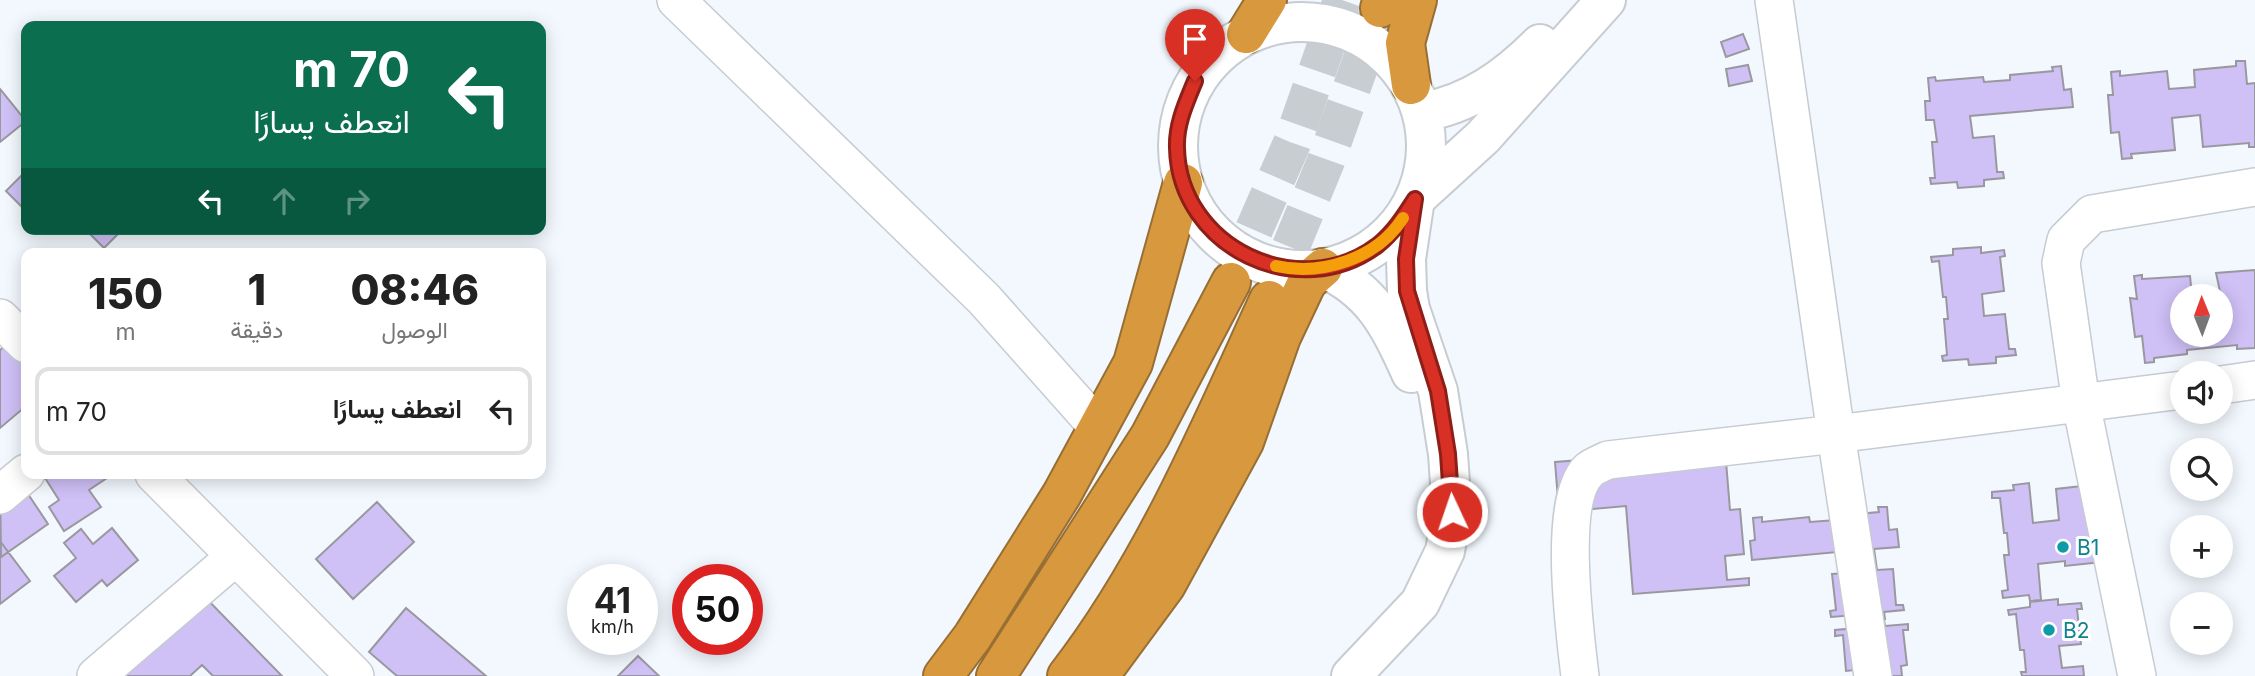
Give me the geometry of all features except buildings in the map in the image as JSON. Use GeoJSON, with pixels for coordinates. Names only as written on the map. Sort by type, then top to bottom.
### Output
{"type":"FeatureCollection","features":[{"type":"Feature","properties":{"kind":"highway"},"geometry":{"type":"LineString","coordinates":[[1246,34],[1267,0]]}},
{"type":"Feature","properties":{"kind":"highway"},"geometry":{"type":"LineString","coordinates":[[1417,0],[1405,43],[1417,98]]}},
{"type":"Feature","properties":{"kind":"highway"},"geometry":{"type":"LineString","coordinates":[[943,676],[973,636],[1054,506],[1133,363],[1183,183]]}},
{"type":"Feature","properties":{"kind":"highway"},"geometry":{"type":"LineString","coordinates":[[1099,676],[1166,585],[1244,442],[1281,337],[1307,282],[1323,268]]}},
{"type":"Feature","properties":{"kind":"highway"},"geometry":{"type":"LineString","coordinates":[[996,676],[1150,436],[1231,282]]}},
{"type":"Feature","properties":{"kind":"highway"},"geometry":{"type":"LineString","coordinates":[[1067,676],[1088,649],[1152,541],[1207,435],[1269,300]]}},
{"type":"Feature","properties":{"kind":"main road"},"geometry":{"type":"LineString","coordinates":[[1417,98],[1459,102],[1492,85],[1523,61],[1584,0]]}},
{"type":"Feature","properties":{"kind":"main road"},"geometry":{"type":"LineString","coordinates":[[1351,676],[1420,603],[1436,575],[1445,551],[1452,512],[1448,454],[1438,391],[1407,291],[1406,259],[1415,199],[1424,171],[1426,151],[1417,98],[1392,59],[1368,40],[1339,27],[1308,21],[1276,24],[1246,34],[1217,54],[1195,81],[1181,113],[1177,148],[1183,183],[1195,210],[1213,233],[1237,252],[1264,264],[1293,270],[1323,268],[1352,260],[1377,245],[1399,225],[1415,199],[1483,137],[1606,0]]}},
{"type":"Feature","properties":{"kind":"main road"},"geometry":{"type":"LineString","coordinates":[[1323,268],[1356,286],[1382,317],[1401,350],[1448,454]]}},
{"type":"Feature","properties":{"kind":"street"},"geometry":{"type":"LineString","coordinates":[[676,0],[984,299],[1097,426]]}},
{"type":"Feature","properties":{"kind":"street"},"geometry":{"type":"LineString","coordinates":[[1774,0],[1873,676]]}},
{"type":"Feature","properties":{"kind":"street"},"geometry":{"type":"LineString","coordinates":[[2137,676],[2081,403],[2061,263],[2066,240],[2081,221],[2092,214],[2255,187]]}},
{"type":"Feature","properties":{"kind":"street"},"geometry":{"type":"LineString","coordinates":[[0,318],[21,339]]}},
{"type":"Feature","properties":{"kind":"street"},"geometry":{"type":"LineString","coordinates":[[2233,383],[2255,380]]}},
{"type":"Feature","properties":{"kind":"street"},"geometry":{"type":"LineString","coordinates":[[1580,676],[1569,580],[1576,498],[1588,471],[1608,460],[2170,392]]}},
{"type":"Feature","properties":{"kind":"street"},"geometry":{"type":"LineString","coordinates":[[0,495],[21,476]]}},
{"type":"Feature","properties":{"kind":"street"},"geometry":{"type":"LineString","coordinates":[[160,479],[355,676]]}},
{"type":"Feature","properties":{"kind":"street"},"geometry":{"type":"LineString","coordinates":[[96,676],[235,557]]}},
{"type":"Feature","properties":{"kind":"tunnel"},"geometry":{"type":"LineString","coordinates":[[1231,282],[1292,143],[1342,0]]}},
{"type":"Feature","properties":{"kind":"tunnel"},"geometry":{"type":"LineString","coordinates":[[1269,300],[1326,161],[1380,8]]}},
{"type":"Feature","properties":{"kind":"slow traffic"},"geometry":{"type":"LineString","coordinates":[[1276,266],[1293,270],[1323,268],[1352,260],[1377,245],[1403,218]]}},
{"type":"Feature","properties":{"kind":"place","name":"B1"},"geometry":{"type":"Point","coordinates":[2063,547]}},
{"type":"Feature","properties":{"kind":"place","name":"B2"},"geometry":{"type":"Point","coordinates":[2049,630]}},
{"type":"Feature","properties":{"kind":"route"},"geometry":{"type":"LineString","coordinates":[[1195,81],[1181,113],[1177,148],[1183,183],[1195,210],[1213,233],[1237,252],[1264,264],[1293,270],[1323,268],[1352,260],[1377,245],[1399,225],[1415,199],[1406,259],[1407,291],[1410,309],[1438,391],[1448,454],[1452,512]]}}]}
